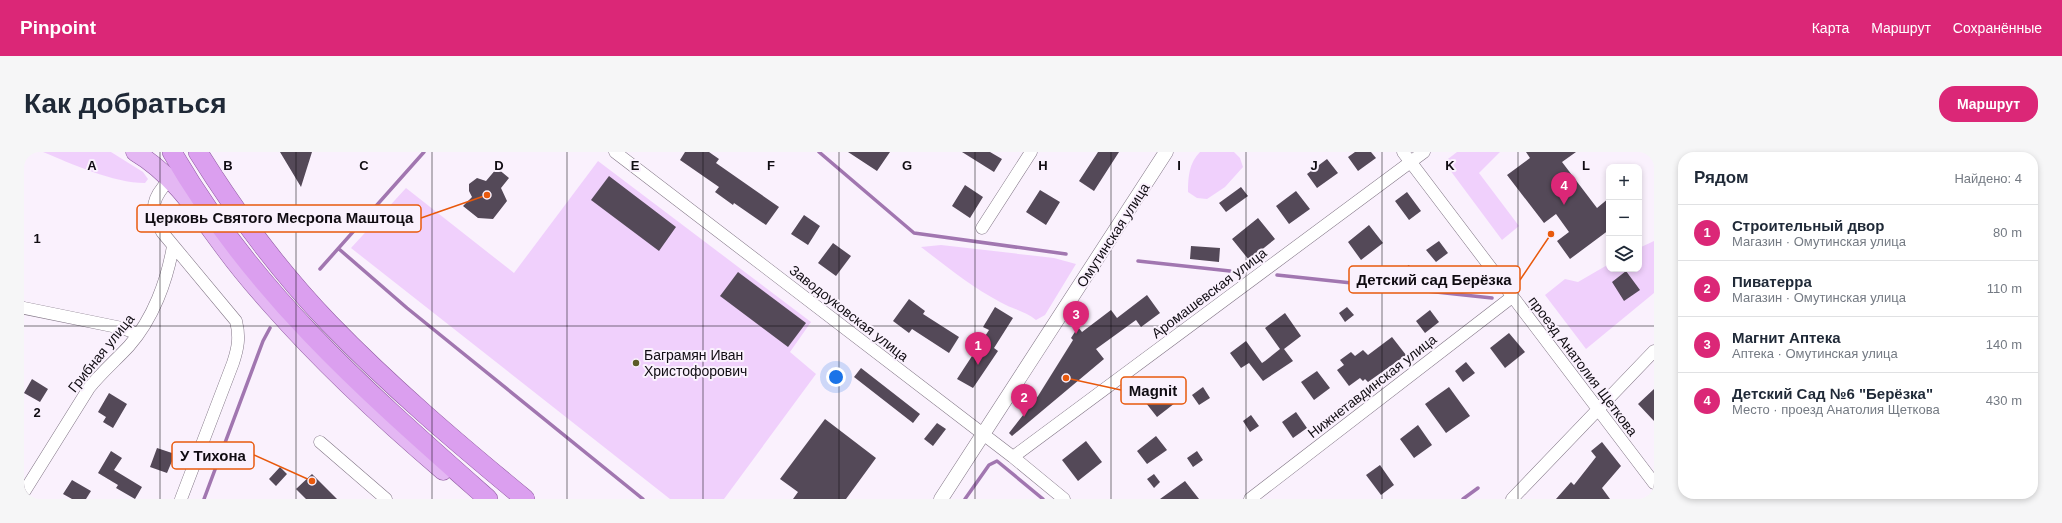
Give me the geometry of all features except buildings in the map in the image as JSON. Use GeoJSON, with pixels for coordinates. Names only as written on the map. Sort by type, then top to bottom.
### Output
{"type":"FeatureCollection","features":[{"type":"Feature","properties":{"kind":"highway"},"geometry":{"type":"LineString","coordinates":[[172,152],[233,243],[288,311],[374,397],[488,499]]}},
{"type":"Feature","properties":{"kind":"highway"},"geometry":{"type":"LineString","coordinates":[[198,152],[250,229],[328,322],[420,410],[525,499]]}},
{"type":"Feature","properties":{"kind":"main road"},"geometry":{"type":"LineString","coordinates":[[135,152],[170,179],[191,202],[248,279],[307,344],[368,405],[477,499]]}},
{"type":"Feature","properties":{"kind":"street","name":"Заводоуковская улица"},"geometry":{"type":"LineString","coordinates":[[615,152],[1013,457],[1064,499]]}},
{"type":"Feature","properties":{"kind":"street"},"geometry":{"type":"LineString","coordinates":[[982,228],[1031,152]]}},
{"type":"Feature","properties":{"kind":"street","name":"Омутинская улица"},"geometry":{"type":"LineString","coordinates":[[941,499],[1166,152]]}},
{"type":"Feature","properties":{"kind":"street","name":"Аромашевская улица"},"geometry":{"type":"LineString","coordinates":[[1013,457],[1266,270],[1407,157],[1424,152]]}},
{"type":"Feature","properties":{"kind":"street","name":"проезд Анатолия Щеткова"},"geometry":{"type":"LineString","coordinates":[[1407,157],[1654,483]]}},
{"type":"Feature","properties":{"kind":"street"},"geometry":{"type":"LineString","coordinates":[[170,179],[156,195],[154,213],[162,232],[236,321],[239,333],[238,347],[181,499]]}},
{"type":"Feature","properties":{"kind":"street","name":"Грибная улица"},"geometry":{"type":"LineString","coordinates":[[24,492],[89,388],[138,334],[153,310],[170,265],[173,246]]}},
{"type":"Feature","properties":{"kind":"street","name":"Нижнетавдинская улица"},"geometry":{"type":"LineString","coordinates":[[1250,499],[1512,297]]}},
{"type":"Feature","properties":{"kind":"street"},"geometry":{"type":"LineString","coordinates":[[24,308],[122,328],[138,334]]}},
{"type":"Feature","properties":{"kind":"street"},"geometry":{"type":"LineString","coordinates":[[1512,499],[1654,351]]}},
{"type":"Feature","properties":{"kind":"street"},"geometry":{"type":"LineString","coordinates":[[320,442],[386,499]]}},
{"type":"Feature","properties":{"kind":"shaded area"},"geometry":{"type":"Polygon","coordinates":[[[43,152],[111,152],[143,172],[148,179],[145,183],[120,180],[93,172],[43,152]]]}},
{"type":"Feature","properties":{"kind":"shaded area"},"geometry":{"type":"Polygon","coordinates":[[[1200,152],[1234,152],[1240,158],[1243,167],[1225,187],[1207,199],[1197,198],[1188,192],[1188,181],[1191,166],[1196,156],[1200,152]]]}},
{"type":"Feature","properties":{"kind":"shaded area"},"geometry":{"type":"Polygon","coordinates":[[[1457,152],[1500,152],[1479,173],[1519,226],[1502,240],[1444,162],[1457,152]]]}},
{"type":"Feature","properties":{"kind":"shaded area"},"geometry":{"type":"Polygon","coordinates":[[[598,161],[811,322],[790,352],[816,374],[724,499],[670,499],[351,248],[406,188],[514,273],[598,161]]]}},
{"type":"Feature","properties":{"kind":"shaded area"},"geometry":{"type":"Polygon","coordinates":[[[1654,241],[1654,293],[1586,349],[1545,295],[1565,279],[1578,282],[1606,266],[1606,272],[1642,272],[1642,247],[1654,241]]]}},
{"type":"Feature","properties":{"kind":"shaded area"},"geometry":{"type":"Polygon","coordinates":[[[941,245],[1054,258],[1076,264],[1045,315],[1036,320],[980,290],[921,247],[941,245]]]}},
{"type":"Feature","properties":{"kind":"waterway"},"geometry":{"type":"LineString","coordinates":[[320,269],[424,152]]}},
{"type":"Feature","properties":{"kind":"waterway"},"geometry":{"type":"LineString","coordinates":[[819,152],[914,233],[1066,254]]}},
{"type":"Feature","properties":{"kind":"waterway"},"geometry":{"type":"LineString","coordinates":[[339,249],[407,308],[643,499]]}},
{"type":"Feature","properties":{"kind":"waterway"},"geometry":{"type":"LineString","coordinates":[[1138,261],[1230,271]]}},
{"type":"Feature","properties":{"kind":"waterway"},"geometry":{"type":"LineString","coordinates":[[1277,275],[1492,298]]}},
{"type":"Feature","properties":{"kind":"waterway"},"geometry":{"type":"LineString","coordinates":[[204,499],[263,341],[270,328]]}},
{"type":"Feature","properties":{"kind":"waterway"},"geometry":{"type":"LineString","coordinates":[[965,499],[989,465],[997,461],[1043,499]]}},
{"type":"Feature","properties":{"kind":"waterway"},"geometry":{"type":"LineString","coordinates":[[1463,499],[1478,488]]}},
{"type":"Feature","properties":{"kind":"place","name":"Церковь Святого Месропа Маштоца"},"geometry":{"type":"Point","coordinates":[487,195]}},
{"type":"Feature","properties":{"kind":"place","name":"Детский Сад №6 \"Берёзка\""},"geometry":{"type":"Point","coordinates":[1564,205]}},
{"type":"Feature","properties":{"kind":"place","name":"Детский сад Берёзка"},"geometry":{"type":"Point","coordinates":[1551,234]}},
{"type":"Feature","properties":{"kind":"place","name":"Магнит Аптека"},"geometry":{"type":"Point","coordinates":[1076,334]}},
{"type":"Feature","properties":{"kind":"place","name":"Баграмян Иван Христофорович"},"geometry":{"type":"Point","coordinates":[636,363]}},
{"type":"Feature","properties":{"kind":"place","name":"Строительный двор"},"geometry":{"type":"Point","coordinates":[978,365]}},
{"type":"Feature","properties":{"kind":"place","name":"Magnit"},"geometry":{"type":"Point","coordinates":[1066,378]}},
{"type":"Feature","properties":{"kind":"place","name":"Пиватерра"},"geometry":{"type":"Point","coordinates":[1024,417]}},
{"type":"Feature","properties":{"kind":"place","name":"У Тихона"},"geometry":{"type":"Point","coordinates":[312,481]}}]}
